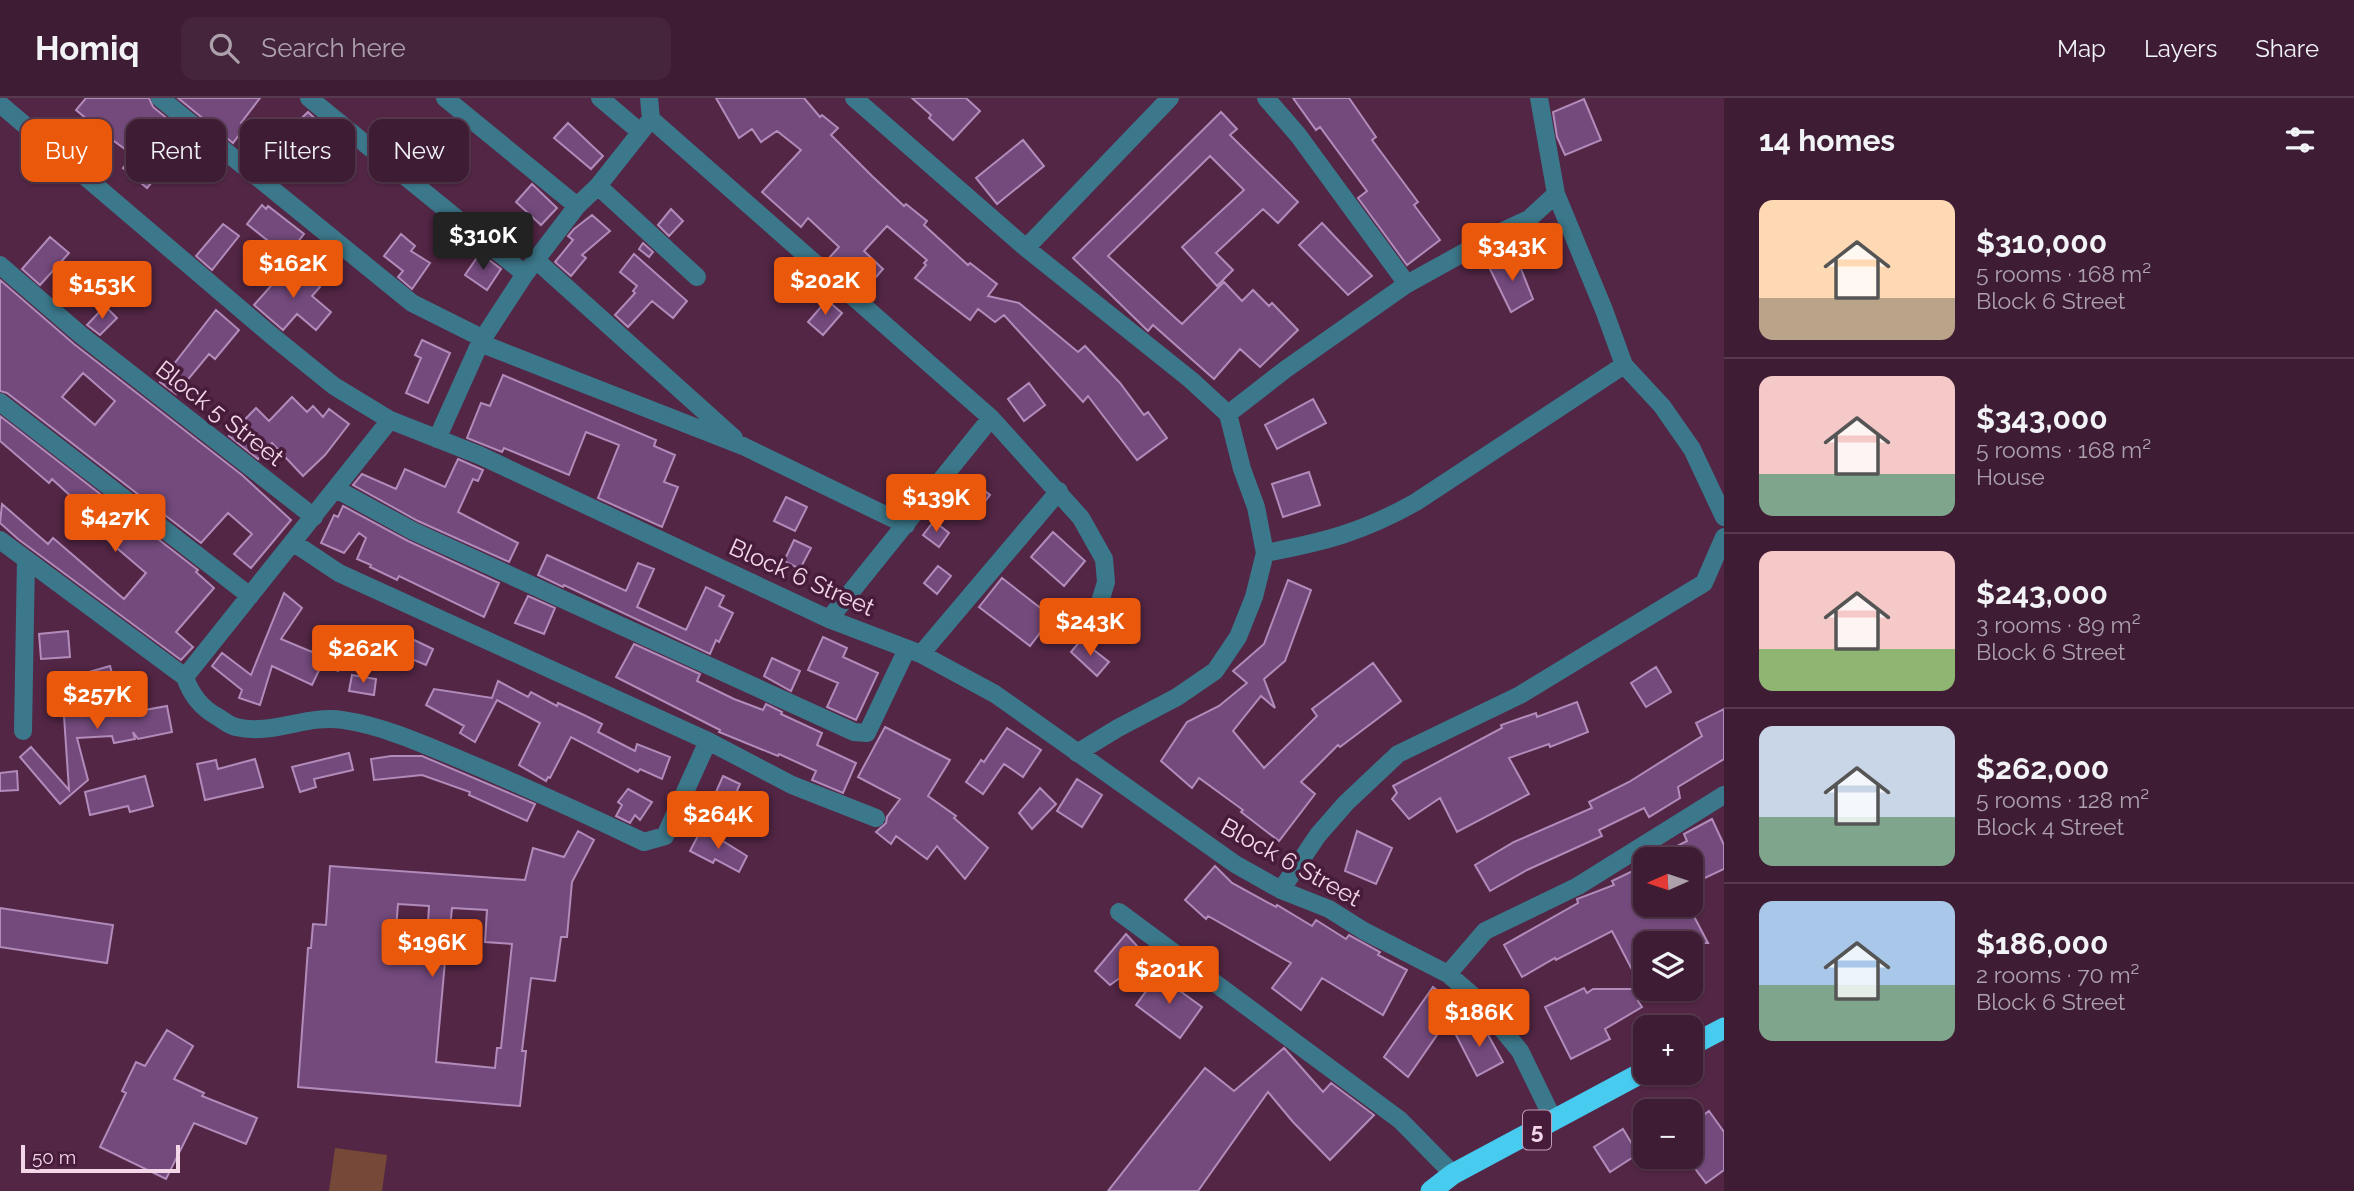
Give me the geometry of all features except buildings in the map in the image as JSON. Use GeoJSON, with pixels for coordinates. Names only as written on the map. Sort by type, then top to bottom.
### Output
{"type":"FeatureCollection","features":[{"type":"Feature","properties":{"kind":"highway"},"geometry":{"type":"LineString","coordinates":[[1703,1039],[1724,1028]]}},
{"type":"Feature","properties":{"kind":"highway","name":"5"},"geometry":{"type":"LineString","coordinates":[[1431,1191],[1454,1174],[1633,1078]]}},
{"type":"Feature","properties":{"kind":"street"},"geometry":{"type":"LineString","coordinates":[[160,98],[412,303],[481,340],[743,446],[906,525]]}},
{"type":"Feature","properties":{"kind":"street"},"geometry":{"type":"LineString","coordinates":[[309,98],[530,267],[743,446]]}},
{"type":"Feature","properties":{"kind":"street"},"geometry":{"type":"LineString","coordinates":[[445,98],[577,206]]}},
{"type":"Feature","properties":{"kind":"street"},"geometry":{"type":"LineString","coordinates":[[600,98],[645,125],[991,418],[1059,491],[1081,518],[1104,559],[1105,570],[1100,601],[1068,633]]}},
{"type":"Feature","properties":{"kind":"street"},"geometry":{"type":"LineString","coordinates":[[437,439],[481,340],[530,267],[645,125],[649,98]]}},
{"type":"Feature","properties":{"kind":"street"},"geometry":{"type":"LineString","coordinates":[[853,98],[1026,248],[1191,380],[1228,414],[1242,469],[1256,507],[1265,553],[1254,597],[1238,637],[1215,671],[1177,697],[1118,727],[1077,752]]}},
{"type":"Feature","properties":{"kind":"street"},"geometry":{"type":"LineString","coordinates":[[1026,248],[1170,98]]}},
{"type":"Feature","properties":{"kind":"street"},"geometry":{"type":"LineString","coordinates":[[1266,98],[1298,135],[1407,284]]}},
{"type":"Feature","properties":{"kind":"street"},"geometry":{"type":"LineString","coordinates":[[1539,98],[1556,194],[1624,365],[1662,406],[1692,449],[1724,517]]}},
{"type":"Feature","properties":{"kind":"street","name":"Block 6 Street"},"geometry":{"type":"LineString","coordinates":[[0,104],[334,386],[390,420],[629,524],[829,619],[914,652],[995,694],[1235,864],[1281,890],[1329,909],[1364,931],[1448,974],[1479,1001],[1520,1051],[1555,1121]]}},
{"type":"Feature","properties":{"kind":"street"},"geometry":{"type":"LineString","coordinates":[[598,186],[697,277]]}},
{"type":"Feature","properties":{"kind":"street"},"geometry":{"type":"LineString","coordinates":[[1228,414],[1286,369],[1407,284],[1500,232],[1529,219],[1556,194]]}},
{"type":"Feature","properties":{"kind":"street","name":"Block 5 Street"},"geometry":{"type":"LineString","coordinates":[[0,265],[80,335],[314,517]]}},
{"type":"Feature","properties":{"kind":"street"},"geometry":{"type":"LineString","coordinates":[[1265,553],[1324,542],[1380,523],[1624,365]]}},
{"type":"Feature","properties":{"kind":"street"},"geometry":{"type":"LineString","coordinates":[[0,402],[250,596]]}},
{"type":"Feature","properties":{"kind":"street"},"geometry":{"type":"LineString","coordinates":[[829,619],[991,418]]}},
{"type":"Feature","properties":{"kind":"street"},"geometry":{"type":"LineString","coordinates":[[185,677],[390,420]]}},
{"type":"Feature","properties":{"kind":"street"},"geometry":{"type":"LineString","coordinates":[[336,489],[413,531],[854,732],[867,733],[914,652],[1059,491]]}},
{"type":"Feature","properties":{"kind":"street"},"geometry":{"type":"LineString","coordinates":[[1281,890],[1318,835],[1346,803],[1398,754],[1520,695],[1704,583],[1724,537]]}},
{"type":"Feature","properties":{"kind":"street"},"geometry":{"type":"LineString","coordinates":[[0,540],[185,677],[190,693],[210,713],[236,727],[268,728],[338,719],[370,724],[513,781],[644,842],[665,836],[708,741]]}},
{"type":"Feature","properties":{"kind":"street"},"geometry":{"type":"LineString","coordinates":[[294,542],[339,573],[708,741],[792,785],[876,818]]}},
{"type":"Feature","properties":{"kind":"street"},"geometry":{"type":"LineString","coordinates":[[23,731],[26,559]]}},
{"type":"Feature","properties":{"kind":"street"},"geometry":{"type":"LineString","coordinates":[[1448,974],[1485,931],[1578,886],[1724,795]]}},
{"type":"Feature","properties":{"kind":"street"},"geometry":{"type":"LineString","coordinates":[[1119,912],[1400,1120],[1454,1174]]}},
{"type":"Feature","properties":{"kind":"shaded area"},"geometry":{"type":"Polygon","coordinates":[[[335,1148],[387,1155],[382,1191],[329,1191],[335,1148]]]}}]}
